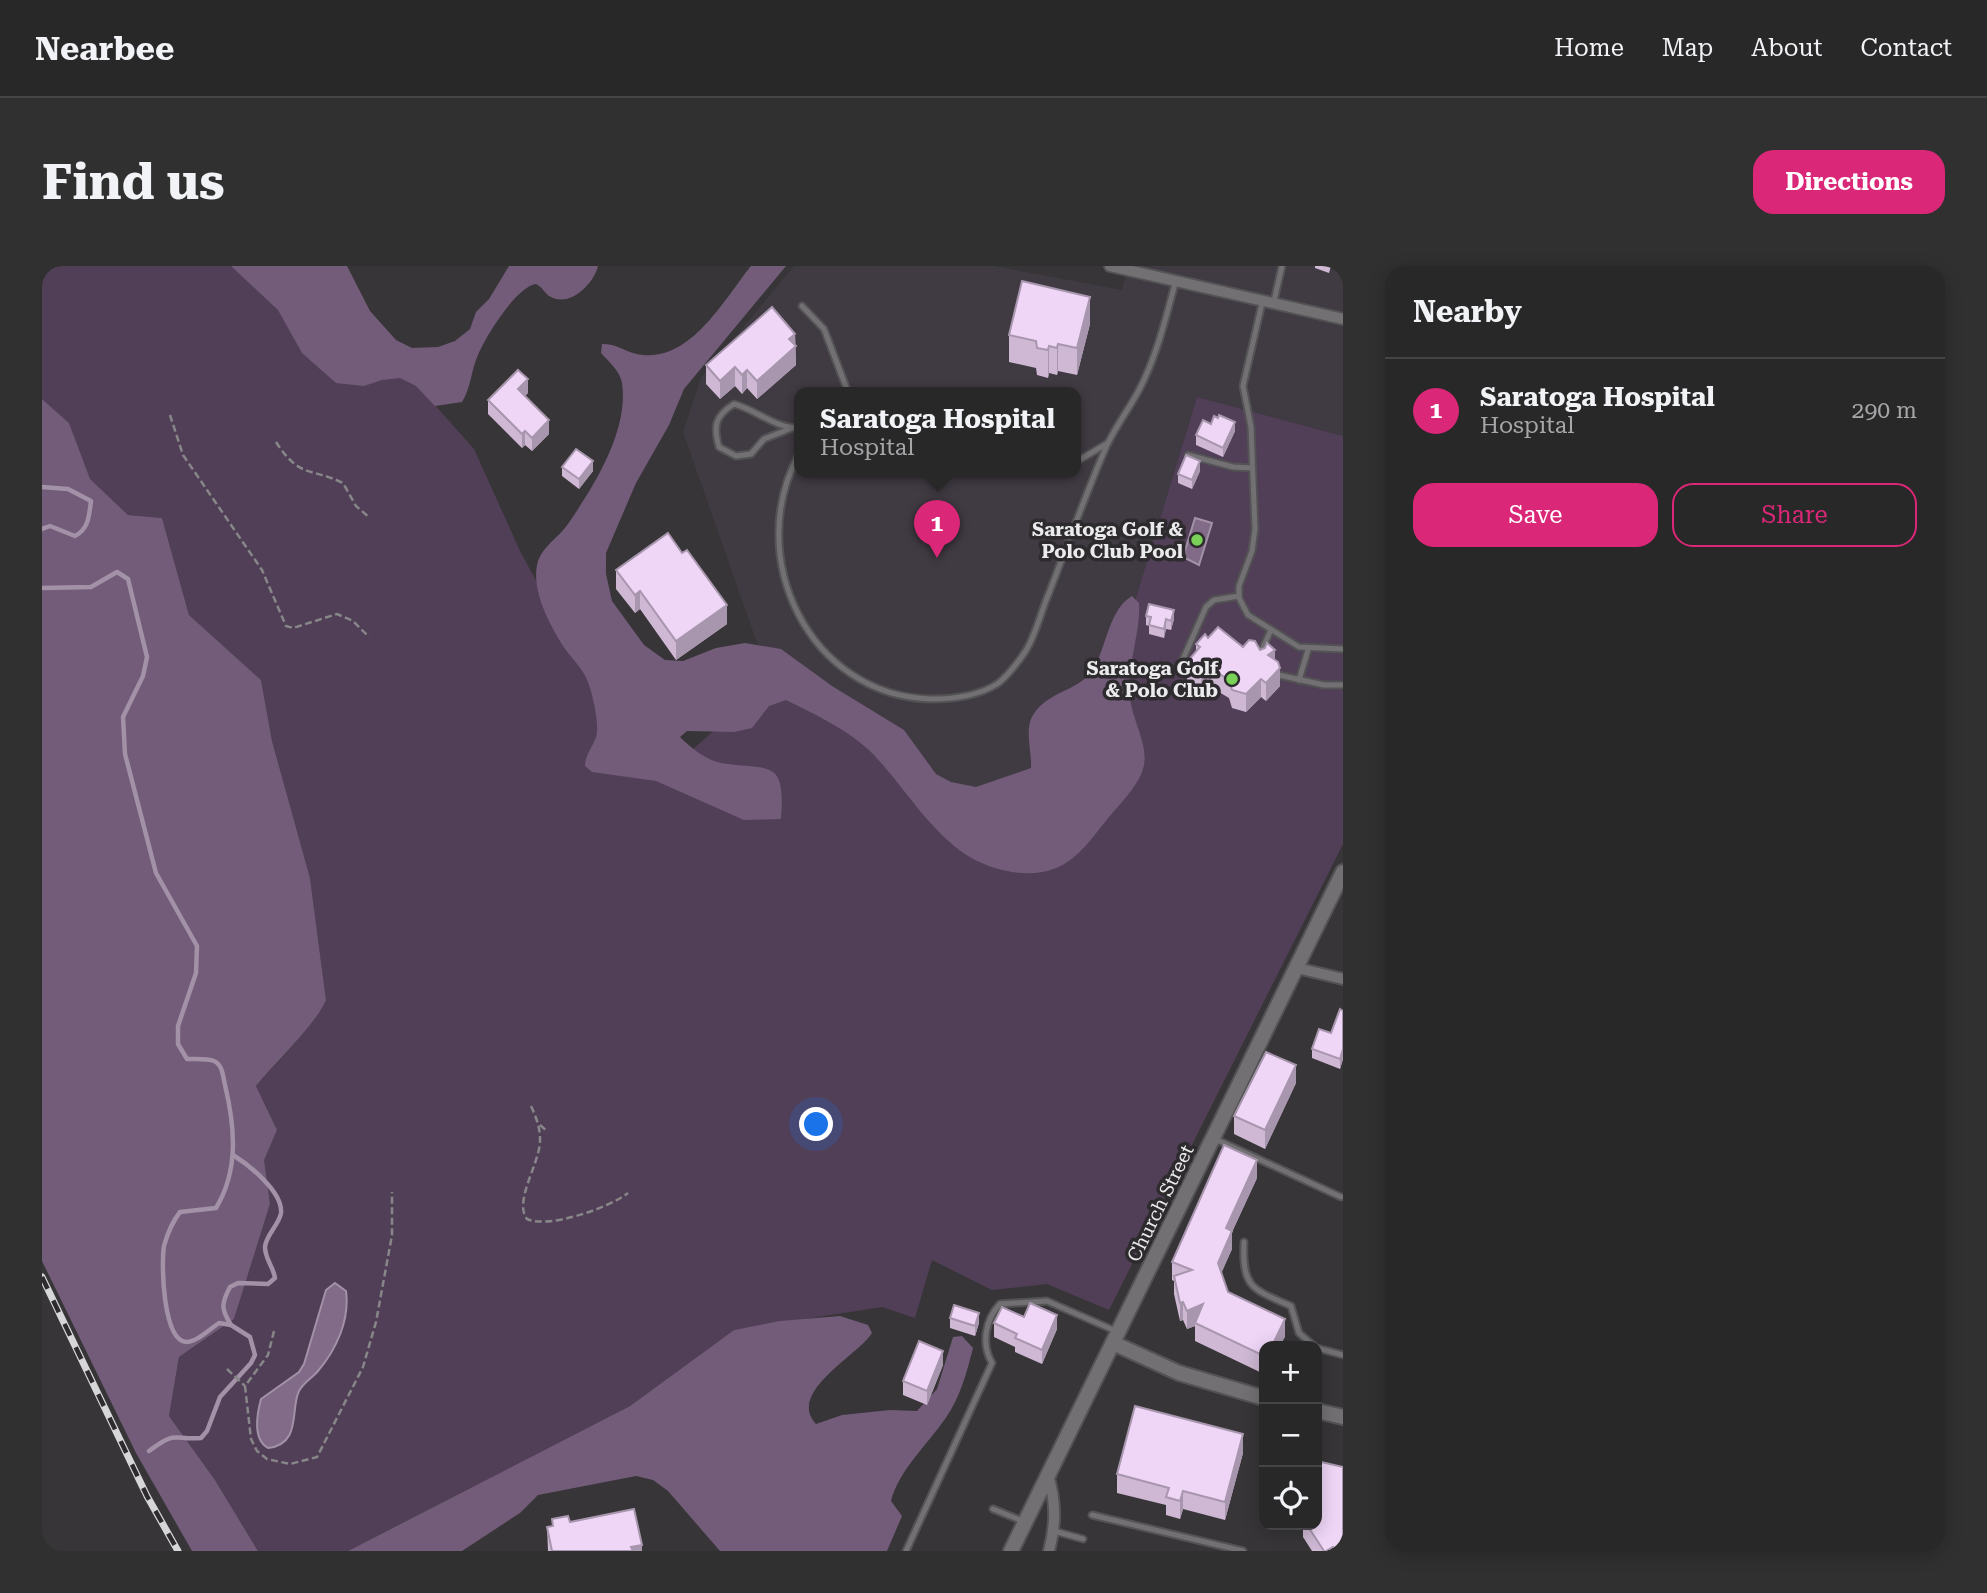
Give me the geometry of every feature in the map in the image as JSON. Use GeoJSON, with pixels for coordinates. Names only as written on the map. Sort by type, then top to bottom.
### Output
{"type":"FeatureCollection","features":[{"type":"Feature","properties":{"kind":"main road","name":"Church Street"},"geometry":{"type":"LineString","coordinates":[[1011,1551],[1343,873]]}},
{"type":"Feature","properties":{"kind":"main road"},"geometry":{"type":"LineString","coordinates":[[1116,1338],[1179,1373],[1259,1397]]}},
{"type":"Feature","properties":{"kind":"main road"},"geometry":{"type":"LineString","coordinates":[[1322,1411],[1343,1417]]}},
{"type":"Feature","properties":{"kind":"street"},"geometry":{"type":"LineString","coordinates":[[1111,266],[1343,319]]}},
{"type":"Feature","properties":{"kind":"street"},"geometry":{"type":"LineString","coordinates":[[1297,968],[1343,979]]}},
{"type":"Feature","properties":{"kind":"street"},"geometry":{"type":"LineString","coordinates":[[1048,1475],[1055,1499],[1054,1531],[1049,1551]]}},
{"type":"Feature","properties":{"kind":"lane"},"geometry":{"type":"LineString","coordinates":[[1282,266],[1268,300],[1243,386],[1251,427],[1252,551],[1239,586],[1239,596],[1241,606],[1248,615],[1270,632],[1308,650],[1343,649]]}},
{"type":"Feature","properties":{"kind":"lane"},"geometry":{"type":"LineString","coordinates":[[794,463],[788,473],[778,519],[780,567],[801,625],[831,658],[869,686],[914,698],[954,699],[998,684],[1026,652],[1108,443],[1140,388],[1160,338],[1176,280]]}},
{"type":"Feature","properties":{"kind":"lane"},"geometry":{"type":"LineString","coordinates":[[802,306],[824,329],[846,387]]}},
{"type":"Feature","properties":{"kind":"lane"},"geometry":{"type":"LineString","coordinates":[[794,428],[764,439],[751,454],[736,456],[719,447],[714,430],[720,413],[734,404],[750,408],[766,420],[794,428]]}},
{"type":"Feature","properties":{"kind":"lane"},"geometry":{"type":"LineString","coordinates":[[1081,459],[1108,443]]}},
{"type":"Feature","properties":{"kind":"lane"},"geometry":{"type":"LineString","coordinates":[[1188,455],[1233,467],[1252,468]]}},
{"type":"Feature","properties":{"kind":"lane"},"geometry":{"type":"LineString","coordinates":[[1179,668],[1206,607],[1214,600],[1239,596]]}},
{"type":"Feature","properties":{"kind":"lane"},"geometry":{"type":"LineString","coordinates":[[1262,663],[1261,650],[1270,632]]}},
{"type":"Feature","properties":{"kind":"lane"},"geometry":{"type":"LineString","coordinates":[[1195,635],[1200,640]]}},
{"type":"Feature","properties":{"kind":"lane"},"geometry":{"type":"LineString","coordinates":[[1299,680],[1308,650]]}},
{"type":"Feature","properties":{"kind":"lane"},"geometry":{"type":"LineString","coordinates":[[1273,673],[1299,680],[1343,685]]}},
{"type":"Feature","properties":{"kind":"lane"},"geometry":{"type":"LineString","coordinates":[[1213,1138],[1341,1196]]}},
{"type":"Feature","properties":{"kind":"lane"},"geometry":{"type":"LineString","coordinates":[[1244,1242],[1245,1277],[1250,1286],[1291,1306],[1299,1333],[1308,1341]]}},
{"type":"Feature","properties":{"kind":"lane"},"geometry":{"type":"LineString","coordinates":[[906,1551],[956,1447],[992,1363],[986,1353],[987,1333],[992,1313],[1000,1304],[1047,1301],[1116,1338]]}},
{"type":"Feature","properties":{"kind":"lane"},"geometry":{"type":"LineString","coordinates":[[1322,1349],[1343,1355]]}},
{"type":"Feature","properties":{"kind":"lane"},"geometry":{"type":"LineString","coordinates":[[993,1509],[1025,1522]]}},
{"type":"Feature","properties":{"kind":"lane"},"geometry":{"type":"LineString","coordinates":[[1093,1515],[1243,1551]]}},
{"type":"Feature","properties":{"kind":"lane"},"geometry":{"type":"LineString","coordinates":[[1054,1531],[1083,1539]]}},
{"type":"Feature","properties":{"kind":"path"},"geometry":{"type":"LineString","coordinates":[[170,415],[183,455],[262,570],[286,626],[293,628],[337,614],[354,621],[369,637]]}},
{"type":"Feature","properties":{"kind":"path"},"geometry":{"type":"LineString","coordinates":[[276,442],[286,458],[300,470],[343,483],[356,506],[370,518]]}},
{"type":"Feature","properties":{"kind":"path"},"geometry":{"type":"LineString","coordinates":[[531,1106],[539,1124],[541,1141],[537,1162],[522,1203],[522,1212],[527,1219],[545,1222],[590,1212],[628,1193]]}},
{"type":"Feature","properties":{"kind":"path"},"geometry":{"type":"LineString","coordinates":[[539,1124],[548,1132]]}},
{"type":"Feature","properties":{"kind":"path"},"geometry":{"type":"LineString","coordinates":[[228,1369],[245,1386],[251,1439],[257,1451],[267,1459],[290,1464],[317,1457],[363,1367],[376,1322],[392,1235],[392,1192]]}},
{"type":"Feature","properties":{"kind":"path"},"geometry":{"type":"LineString","coordinates":[[245,1386],[268,1355],[274,1331]]}},
{"type":"Feature","properties":{"kind":"shaded area","name":"Saratoga Golf & Polo Club"},"geometry":{"type":"Polygon","coordinates":[[[42,266],[254,266],[410,377],[474,449],[521,553],[559,622],[691,751],[770,680],[992,817],[1104,703],[1197,397],[1343,436],[1343,844],[1109,1310],[1047,1284],[992,1290],[932,1260],[915,1318],[882,1307],[734,1330],[630,1406],[348,1551],[258,1551],[215,1480],[169,1416],[179,1357],[234,1319],[270,1204],[263,1160],[277,1130],[256,1086],[305,1032],[326,1000],[310,878],[272,741],[261,680],[189,615],[162,518],[128,515],[89,479],[69,423],[42,399],[42,266]]]}},
{"type":"Feature","properties":{"kind":"shaded area"},"geometry":{"type":"Polygon","coordinates":[[[231,266],[347,266],[370,311],[396,340],[412,348],[438,347],[455,341],[470,329],[476,312],[489,299],[509,266],[598,266],[592,280],[573,297],[557,299],[549,296],[536,284],[528,287],[502,314],[482,347],[462,402],[435,406],[416,386],[400,378],[364,386],[336,383],[302,353],[278,310],[231,266]]]}},
{"type":"Feature","properties":{"kind":"shaded area"},"geometry":{"type":"Polygon","coordinates":[[[751,266],[786,266],[684,389],[669,425],[636,483],[606,553],[606,574],[612,601],[644,645],[665,660],[683,661],[716,648],[745,643],[781,649],[832,686],[904,730],[936,774],[951,782],[976,787],[1031,768],[1029,734],[1033,715],[1047,701],[1079,683],[1092,671],[1118,610],[1132,596],[1139,603],[1139,615],[1129,685],[1131,706],[1144,751],[1143,769],[1133,788],[1092,839],[1064,864],[1045,872],[1021,873],[997,869],[975,860],[951,844],[939,832],[863,745],[831,723],[786,700],[769,706],[752,728],[734,732],[687,731],[680,737],[699,753],[715,761],[770,770],[777,776],[780,785],[781,819],[744,820],[656,781],[592,772],[585,766],[597,732],[592,696],[584,674],[563,646],[547,616],[539,594],[536,572],[544,551],[568,524],[588,493],[615,439],[623,401],[622,383],[617,371],[601,353],[602,344],[643,355],[661,354],[677,348],[706,324],[751,266]]]}},
{"type":"Feature","properties":{"kind":"shaded area"},"geometry":{"type":"Polygon","coordinates":[[[794,266],[994,266],[1122,290],[1128,266],[1343,266],[1343,436],[1197,397],[1104,703],[992,817],[770,680],[683,432],[701,378],[794,266]]]}},
{"type":"Feature","properties":{"kind":"shaded area"},"geometry":{"type":"Polygon","coordinates":[[[42,399],[69,423],[90,479],[128,515],[162,518],[189,615],[261,680],[272,741],[310,878],[326,1000],[305,1031],[256,1086],[277,1130],[264,1160],[270,1204],[234,1319],[179,1357],[169,1416],[215,1480],[258,1551],[192,1551],[136,1453],[42,1261],[42,399]]]}},
{"type":"Feature","properties":{"kind":"shaded area","name":"Saratoga Golf & Polo Club Pool"},"geometry":{"type":"Polygon","coordinates":[[[1195,518],[1212,523],[1199,565],[1183,557],[1195,518]]]}},
{"type":"Feature","properties":{"kind":"shaded area"},"geometry":{"type":"Polygon","coordinates":[[[335,1283],[346,1291],[347,1302],[344,1324],[336,1344],[325,1363],[299,1391],[293,1425],[286,1440],[268,1448],[263,1444],[258,1432],[257,1419],[261,1399],[299,1372],[304,1364],[326,1290],[335,1283]]]}},
{"type":"Feature","properties":{"kind":"shaded area"},"geometry":{"type":"Polygon","coordinates":[[[840,1316],[868,1325],[872,1333],[817,1387],[810,1399],[809,1412],[816,1424],[842,1415],[890,1410],[917,1411],[937,1389],[953,1337],[962,1336],[973,1348],[955,1402],[938,1429],[907,1468],[895,1490],[891,1501],[902,1516],[887,1551],[720,1551],[668,1491],[653,1480],[636,1476],[538,1495],[520,1513],[462,1551],[348,1551],[630,1406],[734,1330],[780,1321],[840,1316]]]}},
{"type":"Feature","properties":{"kind":"building"},"geometry":{"type":"Polygon","coordinates":[[[1022,281],[1090,297],[1077,348],[1058,344],[1057,348],[1049,346],[1048,350],[1037,348],[1036,341],[1009,335],[1022,281]]]}},
{"type":"Feature","properties":{"kind":"building"},"geometry":{"type":"Polygon","coordinates":[[[772,307],[795,334],[789,339],[796,346],[757,381],[747,370],[742,375],[735,367],[720,381],[706,365],[772,307]]]}},
{"type":"Feature","properties":{"kind":"building"},"geometry":{"type":"Polygon","coordinates":[[[518,370],[528,379],[518,389],[549,420],[532,438],[525,431],[522,434],[488,400],[518,370]]]}},
{"type":"Feature","properties":{"kind":"building"},"geometry":{"type":"Polygon","coordinates":[[[1219,415],[1235,422],[1223,448],[1196,435],[1203,420],[1211,424],[1214,416],[1218,418],[1219,415]]]}},
{"type":"Feature","properties":{"kind":"building"},"geometry":{"type":"Polygon","coordinates":[[[576,449],[593,461],[579,479],[562,467],[576,449]]]}},
{"type":"Feature","properties":{"kind":"building"},"geometry":{"type":"Polygon","coordinates":[[[1186,455],[1200,461],[1192,480],[1178,474],[1186,455]]]}},
{"type":"Feature","properties":{"kind":"building"},"geometry":{"type":"Polygon","coordinates":[[[668,533],[682,553],[687,550],[727,605],[676,641],[640,591],[635,595],[616,570],[668,533]]]}},
{"type":"Feature","properties":{"kind":"building"},"geometry":{"type":"Polygon","coordinates":[[[1149,604],[1174,610],[1171,621],[1166,619],[1164,629],[1149,625],[1151,617],[1146,616],[1149,604]]]}},
{"type":"Feature","properties":{"kind":"building"},"geometry":{"type":"Polygon","coordinates":[[[1218,627],[1243,647],[1249,640],[1255,641],[1260,650],[1265,648],[1267,643],[1275,650],[1268,655],[1278,662],[1280,668],[1266,683],[1261,679],[1246,694],[1232,690],[1229,680],[1207,666],[1201,674],[1187,662],[1200,647],[1196,644],[1205,634],[1208,638],[1218,627]]]}},
{"type":"Feature","properties":{"kind":"building"},"geometry":{"type":"Polygon","coordinates":[[[1340,1009],[1343,1011],[1343,1049],[1340,1059],[1312,1049],[1319,1029],[1331,1033],[1340,1009]]]}},
{"type":"Feature","properties":{"kind":"building"},"geometry":{"type":"Polygon","coordinates":[[[1266,1052],[1296,1065],[1265,1130],[1234,1116],[1266,1052]]]}},
{"type":"Feature","properties":{"kind":"building"},"geometry":{"type":"Polygon","coordinates":[[[1224,1145],[1257,1160],[1226,1228],[1232,1231],[1218,1263],[1228,1292],[1285,1319],[1274,1341],[1259,1341],[1259,1354],[1195,1323],[1203,1304],[1187,1311],[1183,1302],[1180,1303],[1174,1276],[1192,1270],[1172,1262],[1224,1145]]]}},
{"type":"Feature","properties":{"kind":"building"},"geometry":{"type":"Polygon","coordinates":[[[1030,1303],[1057,1315],[1042,1350],[1015,1338],[1017,1334],[994,1323],[1002,1307],[1024,1317],[1030,1303]]]}},
{"type":"Feature","properties":{"kind":"building"},"geometry":{"type":"Polygon","coordinates":[[[954,1305],[979,1313],[975,1326],[950,1318],[954,1305]]]}},
{"type":"Feature","properties":{"kind":"building"},"geometry":{"type":"Polygon","coordinates":[[[919,1341],[943,1351],[927,1391],[903,1381],[919,1341]]]}},
{"type":"Feature","properties":{"kind":"building"},"geometry":{"type":"Polygon","coordinates":[[[1135,1406],[1243,1434],[1225,1502],[1183,1491],[1180,1501],[1166,1497],[1169,1488],[1117,1474],[1135,1406]]]}},
{"type":"Feature","properties":{"kind":"building"},"geometry":{"type":"Polygon","coordinates":[[[1322,1462],[1343,1467],[1343,1551],[1335,1551],[1333,1547],[1324,1551],[1310,1530],[1322,1530],[1322,1462]]]}},
{"type":"Feature","properties":{"kind":"building"},"geometry":{"type":"Polygon","coordinates":[[[634,1509],[642,1545],[631,1547],[633,1551],[552,1551],[547,1527],[553,1526],[552,1519],[568,1516],[570,1522],[634,1509]]]}},
{"type":"Feature","properties":{"kind":"waterway"},"geometry":{"type":"LineString","coordinates":[[42,487],[68,489],[91,501],[86,526],[75,536],[50,526],[42,529]]}},
{"type":"Feature","properties":{"kind":"waterway"},"geometry":{"type":"LineString","coordinates":[[42,588],[91,587],[117,572],[128,579],[147,657],[143,676],[123,717],[125,754],[156,873],[197,946],[196,973],[178,1026],[178,1044],[187,1059],[208,1059],[219,1065],[233,1132],[229,1179],[216,1208],[180,1212],[170,1228],[164,1246],[165,1300],[172,1329],[178,1338],[186,1342],[199,1338],[219,1323],[231,1325],[250,1337],[255,1355],[220,1397],[207,1431],[201,1438],[170,1438],[149,1451]]}},
{"type":"Feature","properties":{"kind":"waterway"},"geometry":{"type":"LineString","coordinates":[[231,1325],[223,1306],[230,1287],[238,1283],[268,1284],[275,1278],[265,1247],[281,1213],[277,1196],[271,1188],[248,1165],[233,1155]]}},
{"type":"Feature","properties":{"kind":"railway"},"geometry":{"type":"LineString","coordinates":[[42,1277],[147,1496],[178,1551]]}},
{"type":"Feature","properties":{"kind":"place","name":"Saratoga Golf & Polo Club Pool"},"geometry":{"type":"Point","coordinates":[1197,540]}},
{"type":"Feature","properties":{"kind":"place","name":"Saratoga Hospital"},"geometry":{"type":"Point","coordinates":[937,558]}},
{"type":"Feature","properties":{"kind":"place","name":"Saratoga Golf & Polo Club"},"geometry":{"type":"Point","coordinates":[1232,679]}}]}
